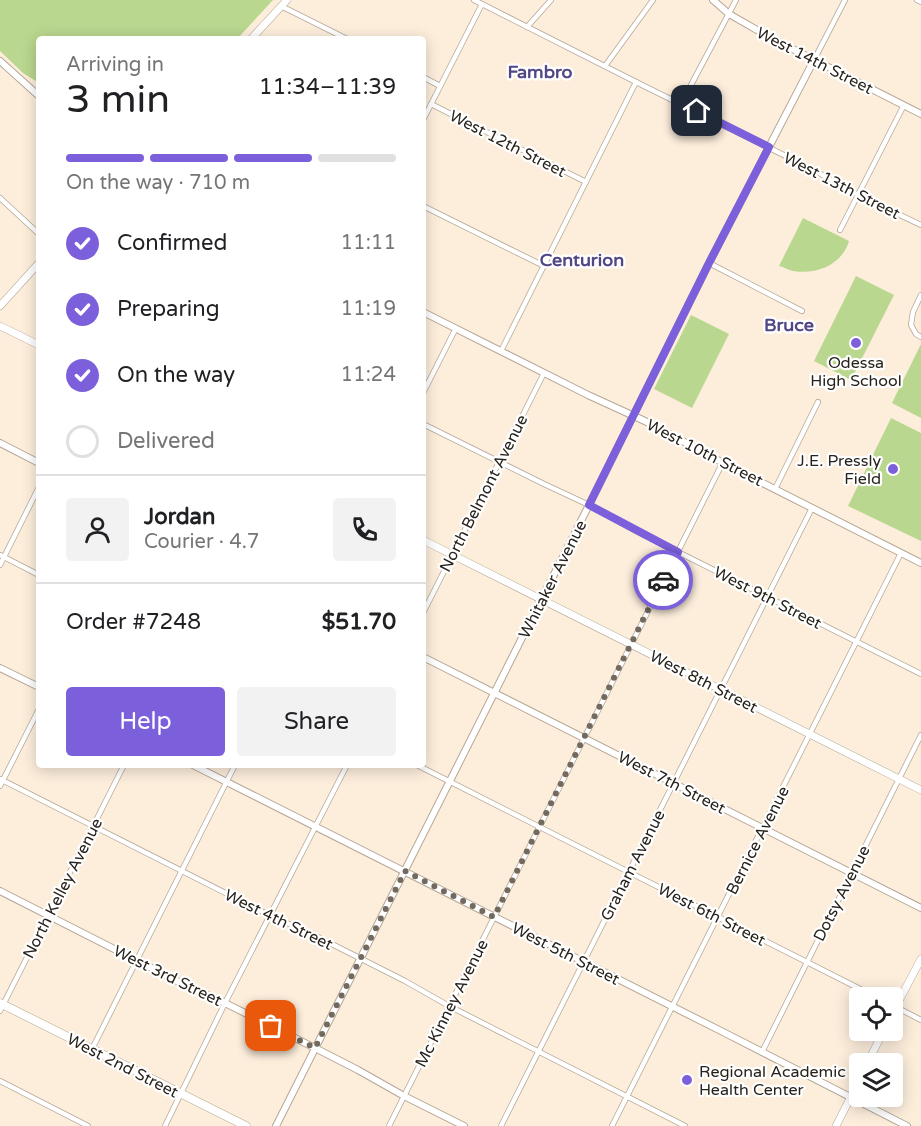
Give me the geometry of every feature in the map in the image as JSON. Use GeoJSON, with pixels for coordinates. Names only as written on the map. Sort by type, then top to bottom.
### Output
{"type":"FeatureCollection","features":[{"type":"Feature","properties":{"kind":"main road"},"geometry":{"type":"LineString","coordinates":[[254,36],[284,3]]}},
{"type":"Feature","properties":{"kind":"main road"},"geometry":{"type":"LineString","coordinates":[[0,306],[36,266]]}},
{"type":"Feature","properties":{"kind":"main road"},"geometry":{"type":"LineString","coordinates":[[0,326],[36,344]]}},
{"type":"Feature","properties":{"kind":"main road","name":"West 8th Street"},"geometry":{"type":"LineString","coordinates":[[426,541],[921,790]]}},
{"type":"Feature","properties":{"kind":"main road"},"geometry":{"type":"LineString","coordinates":[[903,990],[921,959]]}},
{"type":"Feature","properties":{"kind":"main road","name":"West 2nd Street"},"geometry":{"type":"LineString","coordinates":[[1,1006],[246,1126]]}},
{"type":"Feature","properties":{"kind":"main road"},"geometry":{"type":"LineString","coordinates":[[836,1126],[849,1098]]}},
{"type":"Feature","properties":{"kind":"street","name":"West 13th Street"},"geometry":{"type":"LineString","coordinates":[[474,0],[921,225]]}},
{"type":"Feature","properties":{"kind":"street"},"geometry":{"type":"LineString","coordinates":[[527,27],[552,0]]}},
{"type":"Feature","properties":{"kind":"street"},"geometry":{"type":"LineString","coordinates":[[604,66],[653,0]]}},
{"type":"Feature","properties":{"kind":"street","name":"West 14th Street"},"geometry":{"type":"LineString","coordinates":[[713,0],[729,14],[771,38],[921,114]]}},
{"type":"Feature","properties":{"kind":"street"},"geometry":{"type":"LineString","coordinates":[[681,104],[736,0]]}},
{"type":"Feature","properties":{"kind":"street","name":"Whitaker Avenue"},"geometry":{"type":"LineString","coordinates":[[276,1126],[709,263],[845,0]]}},
{"type":"Feature","properties":{"kind":"street"},"geometry":{"type":"LineString","coordinates":[[284,3],[342,36]]}},
{"type":"Feature","properties":{"kind":"street"},"geometry":{"type":"LineString","coordinates":[[426,114],[482,4]]}},
{"type":"Feature","properties":{"kind":"street"},"geometry":{"type":"LineString","coordinates":[[0,62],[36,93]]}},
{"type":"Feature","properties":{"kind":"street"},"geometry":{"type":"LineString","coordinates":[[426,79],[440,86]]}},
{"type":"Feature","properties":{"kind":"street"},"geometry":{"type":"LineString","coordinates":[[501,351],[636,82]]}},
{"type":"Feature","properties":{"kind":"street","name":"West 12th Street"},"geometry":{"type":"LineString","coordinates":[[431,104],[586,182]]}},
{"type":"Feature","properties":{"kind":"street"},"geometry":{"type":"LineString","coordinates":[[840,231],[904,105]]}},
{"type":"Feature","properties":{"kind":"street"},"geometry":{"type":"LineString","coordinates":[[0,198],[36,231]]}},
{"type":"Feature","properties":{"kind":"street"},"geometry":{"type":"LineString","coordinates":[[426,207],[544,266]]}},
{"type":"Feature","properties":{"kind":"street"},"geometry":{"type":"LineString","coordinates":[[709,263],[802,311]]}},
{"type":"Feature","properties":{"kind":"street"},"geometry":{"type":"LineString","coordinates":[[921,296],[911,325],[916,334],[921,337]]}},
{"type":"Feature","properties":{"kind":"street","name":"West 10th Street"},"geometry":{"type":"LineString","coordinates":[[426,313],[634,416],[921,563]]}},
{"type":"Feature","properties":{"kind":"street"},"geometry":{"type":"LineString","coordinates":[[426,387],[456,328]]}},
{"type":"Feature","properties":{"kind":"street","name":"North Belmont Avenue"},"geometry":{"type":"LineString","coordinates":[[426,607],[544,373]]}},
{"type":"Feature","properties":{"kind":"street"},"geometry":{"type":"LineString","coordinates":[[775,489],[818,402]]}},
{"type":"Feature","properties":{"kind":"street","name":"West 9th Street"},"geometry":{"type":"LineString","coordinates":[[426,426],[589,505],[921,674]]}},
{"type":"Feature","properties":{"kind":"street"},"geometry":{"type":"LineString","coordinates":[[0,443],[36,461]]}},
{"type":"Feature","properties":{"kind":"street","name":"Mc Kinney Avenue"},"geometry":{"type":"LineString","coordinates":[[389,1126],[723,462]]}},
{"type":"Feature","properties":{"kind":"street"},"geometry":{"type":"LineString","coordinates":[[0,564],[2,556],[36,493]]}},
{"type":"Feature","properties":{"kind":"street","name":"Graham Avenue"},"geometry":{"type":"LineString","coordinates":[[501,1126],[812,508]]}},
{"type":"Feature","properties":{"kind":"street","name":"Bernice Avenue"},"geometry":{"type":"LineString","coordinates":[[612,1126],[901,553]]}},
{"type":"Feature","properties":{"kind":"street"},"geometry":{"type":"LineString","coordinates":[[2,556],[36,573]]}},
{"type":"Feature","properties":{"kind":"street","name":"West 7th Street"},"geometry":{"type":"LineString","coordinates":[[426,658],[921,908]]}},
{"type":"Feature","properties":{"kind":"street"},"geometry":{"type":"LineString","coordinates":[[0,668],[36,686]]}},
{"type":"Feature","properties":{"kind":"street"},"geometry":{"type":"LineString","coordinates":[[0,786],[1,780],[36,715]]}},
{"type":"Feature","properties":{"kind":"street","name":"Dotsy Avenue"},"geometry":{"type":"LineString","coordinates":[[762,1052],[921,735]]}},
{"type":"Feature","properties":{"kind":"street","name":"North Kelley Avenue"},"geometry":{"type":"LineString","coordinates":[[1,1006],[122,768]]}},
{"type":"Feature","properties":{"kind":"street","name":"West 5th Street"},"geometry":{"type":"LineString","coordinates":[[200,768],[849,1096]]}},
{"type":"Feature","properties":{"kind":"street"},"geometry":{"type":"LineString","coordinates":[[92,1049],[234,768]]}},
{"type":"Feature","properties":{"kind":"street"},"geometry":{"type":"LineString","coordinates":[[165,1126],[346,768]]}},
{"type":"Feature","properties":{"kind":"street","name":"West 6th Street"},"geometry":{"type":"LineString","coordinates":[[423,768],[856,987]]}},
{"type":"Feature","properties":{"kind":"street","name":"West 4th Street"},"geometry":{"type":"LineString","coordinates":[[1,780],[405,981],[449,1006],[685,1126]]}},
{"type":"Feature","properties":{"kind":"street","name":"West 3rd Street"},"geometry":{"type":"LineString","coordinates":[[0,891],[315,1048],[464,1126]]}},
{"type":"Feature","properties":{"kind":"street"},"geometry":{"type":"LineString","coordinates":[[903,1011],[921,1020]]}},
{"type":"Feature","properties":{"kind":"street"},"geometry":{"type":"LineString","coordinates":[[0,1081],[88,1126]]}},
{"type":"Feature","properties":{"kind":"street","name":"West 5th Street"},"geometry":{"type":"LineString","coordinates":[[871,1107],[907,1126]]}},
{"type":"Feature","properties":{"kind":"green space"},"geometry":{"type":"Polygon","coordinates":[[[0,0],[273,0],[240,36],[36,36],[36,81],[23,73],[0,51],[0,0]]]}},
{"type":"Feature","properties":{"kind":"green space"},"geometry":{"type":"Polygon","coordinates":[[[803,218],[849,241],[841,256],[819,270],[791,271],[779,266],[803,218]]]}},
{"type":"Feature","properties":{"kind":"green space"},"geometry":{"type":"Polygon","coordinates":[[[856,276],[894,295],[851,380],[814,361],[856,276]]]}},
{"type":"Feature","properties":{"kind":"green space"},"geometry":{"type":"Polygon","coordinates":[[[691,315],[729,334],[692,408],[654,389],[691,315]]]}},
{"type":"Feature","properties":{"kind":"green space"},"geometry":{"type":"Polygon","coordinates":[[[921,344],[921,418],[892,403],[921,344]]]}},
{"type":"Feature","properties":{"kind":"green space","name":"J.E. Pressly Field"},"geometry":{"type":"Polygon","coordinates":[[[891,418],[921,433],[921,541],[848,506],[891,418]]]}},
{"type":"Feature","properties":{"kind":"way so far"},"geometry":{"type":"LineString","coordinates":[[271,1026],[315,1048],[405,871],[494,917],[663,580]]}},
{"type":"Feature","properties":{"kind":"place","name":"Odessa High School"},"geometry":{"type":"Point","coordinates":[856,343]}},
{"type":"Feature","properties":{"kind":"place","name":"J.E. Pressly Field"},"geometry":{"type":"Point","coordinates":[893,469]}},
{"type":"Feature","properties":{"kind":"place","name":"Regional Academic Health Center"},"geometry":{"type":"Point","coordinates":[687,1080]}},
{"type":"Feature","properties":{"kind":"district","name":"Fambro"},"geometry":{"type":"Point","coordinates":[540,72]}},
{"type":"Feature","properties":{"kind":"district","name":"Centurion"},"geometry":{"type":"Point","coordinates":[582,260]}},
{"type":"Feature","properties":{"kind":"district","name":"Bruce"},"geometry":{"type":"Point","coordinates":[789,325]}},
{"type":"Feature","properties":{"kind":"route"},"geometry":{"type":"LineString","coordinates":[[663,580],[678,552],[589,505],[769,147],[697,111]]}}]}
